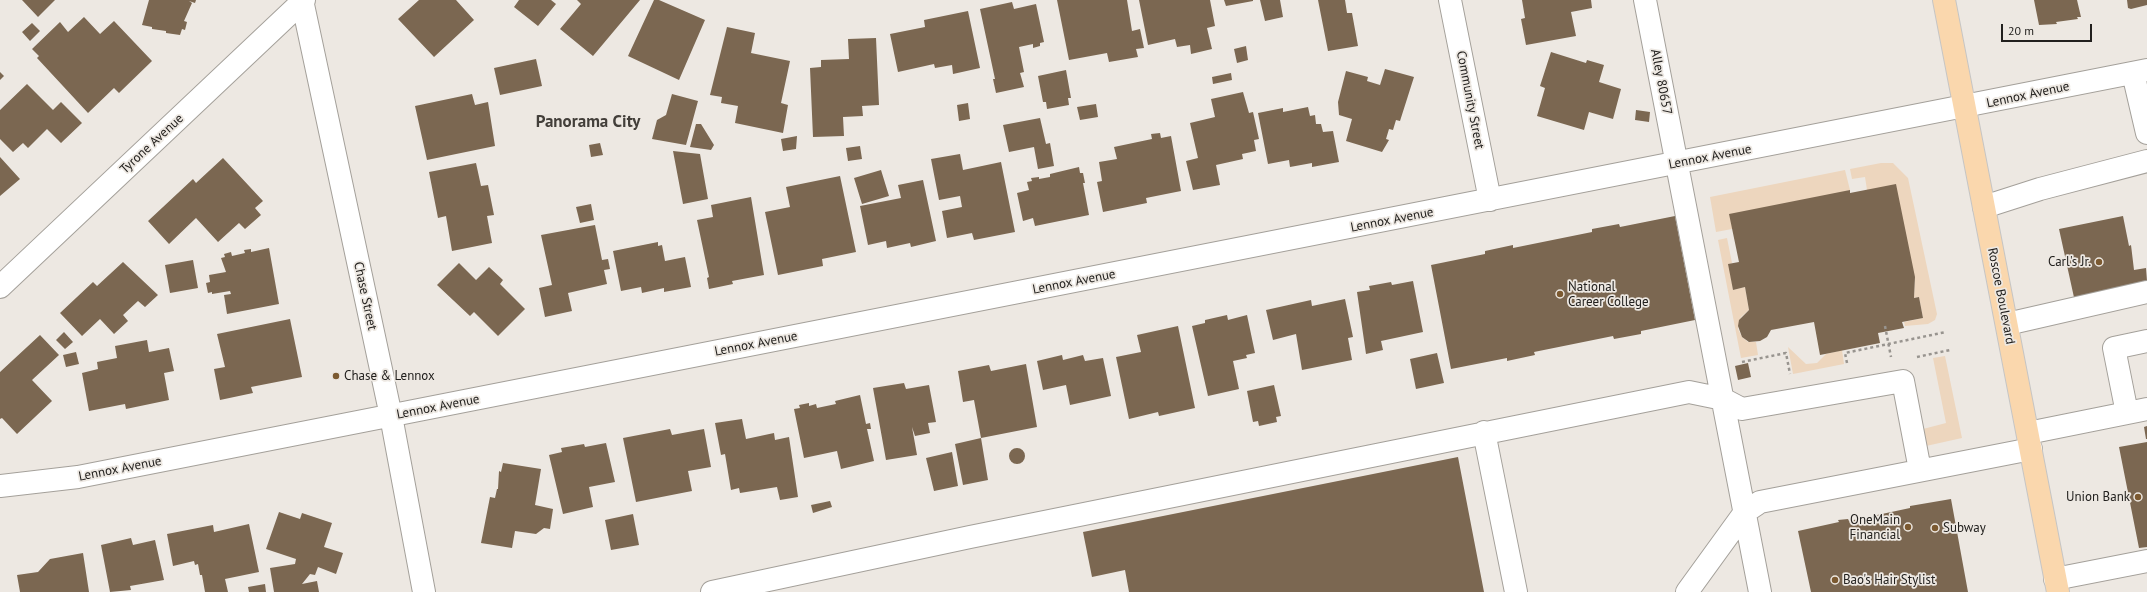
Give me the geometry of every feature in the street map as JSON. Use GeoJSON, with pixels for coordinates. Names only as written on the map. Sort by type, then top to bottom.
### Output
{"type":"FeatureCollection","features":[{"type":"Feature","properties":{"kind":"main road","name":"Roscoe Boulevard"},"geometry":{"type":"LineString","coordinates":[[1944,0],[2056,585]]}},
{"type":"Feature","properties":{"kind":"street","name":"Tyrone Avenue"},"geometry":{"type":"LineString","coordinates":[[0,287],[303,0]]}},
{"type":"Feature","properties":{"kind":"street","name":"Chase Street"},"geometry":{"type":"LineString","coordinates":[[303,0],[391,416],[424,592]]}},
{"type":"Feature","properties":{"kind":"street","name":"Community Street"},"geometry":{"type":"LineString","coordinates":[[1450,0],[1490,200]]}},
{"type":"Feature","properties":{"kind":"street","name":"Alley 80657"},"geometry":{"type":"LineString","coordinates":[[1645,0],[1760,592]]}},
{"type":"Feature","properties":{"kind":"street","name":"Lennox Avenue"},"geometry":{"type":"LineString","coordinates":[[0,486],[78,477],[1964,108],[2140,72]]}},
{"type":"Feature","properties":{"kind":"street"},"geometry":{"type":"LineString","coordinates":[[2140,72],[2147,133]]}},
{"type":"Feature","properties":{"kind":"street"},"geometry":{"type":"LineString","coordinates":[[1984,208],[2040,189],[2147,161]]}},
{"type":"Feature","properties":{"kind":"street"},"geometry":{"type":"LineString","coordinates":[[2007,324],[2147,292]]}},
{"type":"Feature","properties":{"kind":"street"},"geometry":{"type":"LineString","coordinates":[[1687,592],[1745,512],[1760,502],[1920,470],[2137,411],[2114,348],[2147,341]]}},
{"type":"Feature","properties":{"kind":"street"},"geometry":{"type":"LineString","coordinates":[[712,592],[771,586],[970,536],[1689,392],[1723,400],[1742,409],[1903,381],[1920,470]]}},
{"type":"Feature","properties":{"kind":"street"},"geometry":{"type":"LineString","coordinates":[[1484,432],[1516,592]]}},
{"type":"Feature","properties":{"kind":"street"},"geometry":{"type":"LineString","coordinates":[[2056,585],[2147,561]]}},
{"type":"Feature","properties":{"kind":"path"},"geometry":{"type":"LineString","coordinates":[[1885,326],[1890,353]]}},
{"type":"Feature","properties":{"kind":"path"},"geometry":{"type":"LineString","coordinates":[[1848,366],[1845,353],[1946,332]]}},
{"type":"Feature","properties":{"kind":"path"},"geometry":{"type":"LineString","coordinates":[[1910,358],[1950,350]]}},
{"type":"Feature","properties":{"kind":"path"},"geometry":{"type":"LineString","coordinates":[[1739,362],[1786,353],[1791,377]]}},
{"type":"Feature","properties":{"kind":"path"},"geometry":{"type":"LineString","coordinates":[[1885,359],[1898,359]]}},
{"type":"Feature","properties":{"kind":"shaded area"},"geometry":{"type":"Polygon","coordinates":[[[1881,163],[1893,163],[1908,178],[1937,314],[1935,320],[1928,324],[1905,326],[1904,322],[1923,318],[1919,297],[1914,298],[1915,277],[1867,190],[1865,177],[1852,179],[1850,169],[1881,163]]]}},
{"type":"Feature","properties":{"kind":"shaded area"},"geometry":{"type":"Polygon","coordinates":[[[1845,170],[1850,190],[1732,229],[1716,232],[1710,197],[1845,170]]]}},
{"type":"Feature","properties":{"kind":"shaded area"},"geometry":{"type":"Polygon","coordinates":[[[1727,238],[1732,263],[1729,264],[1733,290],[1745,287],[1749,310],[1741,317],[1738,329],[1742,337],[1748,342],[1756,342],[1758,355],[1741,358],[1718,240],[1727,238]]]}},
{"type":"Feature","properties":{"kind":"shaded area"},"geometry":{"type":"Polygon","coordinates":[[[1788,347],[1806,364],[1817,363],[1826,354],[1842,350],[1844,364],[1793,374],[1788,347]]]}},
{"type":"Feature","properties":{"kind":"shaded area"},"geometry":{"type":"Polygon","coordinates":[[[1945,356],[1962,438],[1926,446],[1923,429],[1946,423],[1933,358],[1945,356]]]}},
{"type":"Feature","properties":{"kind":"building"},"geometry":{"type":"Polygon","coordinates":[[[22,0],[55,0],[38,17],[22,0]]]}},
{"type":"Feature","properties":{"kind":"building"},"geometry":{"type":"Polygon","coordinates":[[[149,0],[196,0],[195,3],[189,1],[192,3],[184,21],[187,22],[185,30],[182,29],[180,35],[166,33],[166,31],[152,29],[152,27],[142,25],[149,0]]]}},
{"type":"Feature","properties":{"kind":"building"},"geometry":{"type":"Polygon","coordinates":[[[419,0],[456,0],[474,20],[434,57],[398,19],[419,0]]]}},
{"type":"Feature","properties":{"kind":"building"},"geometry":{"type":"Polygon","coordinates":[[[519,0],[551,0],[556,4],[538,26],[514,7],[519,0]]]}},
{"type":"Feature","properties":{"kind":"building"},"geometry":{"type":"Polygon","coordinates":[[[577,0],[640,0],[593,56],[560,29],[581,4],[577,0]]]}},
{"type":"Feature","properties":{"kind":"building"},"geometry":{"type":"Polygon","coordinates":[[[654,0],[659,0],[705,20],[679,80],[628,56],[654,0]]]}},
{"type":"Feature","properties":{"kind":"building"},"geometry":{"type":"Polygon","coordinates":[[[1057,0],[1127,0],[1132,31],[1140,29],[1144,48],[1136,49],[1138,57],[1109,62],[1107,53],[1069,60],[1057,0]]]}},
{"type":"Feature","properties":{"kind":"building"},"geometry":{"type":"Polygon","coordinates":[[[1139,0],[1210,0],[1215,26],[1207,28],[1212,49],[1191,54],[1190,45],[1177,47],[1175,39],[1148,45],[1139,0]]]}},
{"type":"Feature","properties":{"kind":"building"},"geometry":{"type":"Polygon","coordinates":[[[1224,0],[1253,0],[1253,1],[1226,6],[1224,0]]]}},
{"type":"Feature","properties":{"kind":"building"},"geometry":{"type":"Polygon","coordinates":[[[1260,0],[1280,0],[1283,17],[1265,21],[1260,0]]]}},
{"type":"Feature","properties":{"kind":"building"},"geometry":{"type":"Polygon","coordinates":[[[1318,0],[1345,0],[1347,13],[1352,13],[1358,46],[1328,51],[1318,0]]]}},
{"type":"Feature","properties":{"kind":"building"},"geometry":{"type":"Polygon","coordinates":[[[1522,0],[1591,0],[1592,8],[1571,12],[1576,36],[1526,45],[1521,19],[1525,18],[1522,0]]]}},
{"type":"Feature","properties":{"kind":"building"},"geometry":{"type":"Polygon","coordinates":[[[2034,0],[2077,0],[2081,17],[2077,17],[2078,19],[2056,22],[2057,24],[2039,25],[2034,0]]]}},
{"type":"Feature","properties":{"kind":"building"},"geometry":{"type":"Polygon","coordinates":[[[2127,0],[2147,0],[2147,5],[2131,9],[2128,8],[2127,0]]]}},
{"type":"Feature","properties":{"kind":"building"},"geometry":{"type":"Polygon","coordinates":[[[1012,2],[1014,9],[1036,4],[1044,42],[1040,43],[1040,46],[1033,48],[1033,44],[1019,47],[1024,72],[1020,73],[1024,87],[996,93],[993,79],[995,79],[980,9],[1012,2]]]}},
{"type":"Feature","properties":{"kind":"building"},"geometry":{"type":"Polygon","coordinates":[[[968,11],[980,68],[953,74],[952,65],[935,68],[934,64],[898,72],[890,34],[925,27],[924,20],[968,11]]]}},
{"type":"Feature","properties":{"kind":"building"},"geometry":{"type":"Polygon","coordinates":[[[84,17],[100,34],[114,21],[152,61],[119,93],[114,88],[88,113],[37,58],[39,56],[32,49],[60,22],[68,32],[84,17]]]}},
{"type":"Feature","properties":{"kind":"building"},"geometry":{"type":"Polygon","coordinates":[[[32,23],[40,31],[30,41],[22,32],[32,23]]]}},
{"type":"Feature","properties":{"kind":"building"},"geometry":{"type":"Polygon","coordinates":[[[727,27],[755,33],[751,53],[790,61],[781,103],[788,105],[783,133],[735,123],[738,106],[721,103],[722,97],[710,95],[727,27]]]}},
{"type":"Feature","properties":{"kind":"building"},"geometry":{"type":"Polygon","coordinates":[[[876,38],[879,105],[862,106],[863,116],[843,117],[844,136],[813,137],[810,68],[821,67],[821,60],[849,59],[848,39],[876,38]]]}},
{"type":"Feature","properties":{"kind":"building"},"geometry":{"type":"Polygon","coordinates":[[[1246,46],[1248,60],[1237,63],[1234,49],[1246,46]]]}},
{"type":"Feature","properties":{"kind":"building"},"geometry":{"type":"Polygon","coordinates":[[[1551,52],[1586,63],[1587,60],[1604,65],[1599,82],[1621,89],[1613,119],[1589,112],[1584,130],[1537,116],[1545,88],[1540,86],[1551,52]]]}},
{"type":"Feature","properties":{"kind":"building"},"geometry":{"type":"Polygon","coordinates":[[[536,59],[542,86],[500,95],[494,68],[536,59]]]}},
{"type":"Feature","properties":{"kind":"building"},"geometry":{"type":"Polygon","coordinates":[[[1385,69],[1414,77],[1400,121],[1396,120],[1393,130],[1389,129],[1386,139],[1389,140],[1382,152],[1346,141],[1352,119],[1339,115],[1338,102],[1346,71],[1368,77],[1367,81],[1380,85],[1385,69]]]}},
{"type":"Feature","properties":{"kind":"building"},"geometry":{"type":"Polygon","coordinates":[[[1066,70],[1071,98],[1068,98],[1069,105],[1047,109],[1046,102],[1043,102],[1038,76],[1066,70]]]}},
{"type":"Feature","properties":{"kind":"building"},"geometry":{"type":"Polygon","coordinates":[[[0,72],[4,76],[0,80],[0,72]]]}},
{"type":"Feature","properties":{"kind":"building"},"geometry":{"type":"Polygon","coordinates":[[[1231,73],[1232,80],[1213,84],[1212,77],[1231,73]]]}},
{"type":"Feature","properties":{"kind":"building"},"geometry":{"type":"Polygon","coordinates":[[[27,84],[53,110],[61,102],[82,123],[61,143],[47,129],[28,148],[23,143],[13,152],[0,139],[0,110],[27,84]]]}},
{"type":"Feature","properties":{"kind":"building"},"geometry":{"type":"Polygon","coordinates":[[[1243,92],[1249,113],[1253,112],[1259,139],[1254,140],[1256,151],[1242,154],[1243,159],[1216,165],[1220,185],[1193,190],[1186,161],[1198,158],[1190,123],[1215,117],[1211,99],[1243,92]]]}},
{"type":"Feature","properties":{"kind":"building"},"geometry":{"type":"Polygon","coordinates":[[[472,94],[475,105],[488,102],[495,146],[427,160],[415,106],[472,94]]]}},
{"type":"Feature","properties":{"kind":"building"},"geometry":{"type":"Polygon","coordinates":[[[672,94],[698,101],[686,145],[652,139],[657,120],[666,115],[672,94]]]}},
{"type":"Feature","properties":{"kind":"building"},"geometry":{"type":"Polygon","coordinates":[[[968,103],[970,119],[959,121],[957,105],[968,103]]]}},
{"type":"Feature","properties":{"kind":"building"},"geometry":{"type":"Polygon","coordinates":[[[1096,104],[1098,117],[1080,120],[1077,107],[1096,104]]]}},
{"type":"Feature","properties":{"kind":"building"},"geometry":{"type":"Polygon","coordinates":[[[1308,107],[1310,116],[1315,115],[1316,124],[1321,124],[1323,132],[1333,131],[1339,162],[1312,167],[1312,163],[1290,167],[1289,160],[1268,164],[1258,113],[1283,108],[1283,112],[1308,107]]]}},
{"type":"Feature","properties":{"kind":"building"},"geometry":{"type":"Polygon","coordinates":[[[1636,110],[1650,112],[1649,122],[1635,120],[1636,110]]]}},
{"type":"Feature","properties":{"kind":"building"},"geometry":{"type":"Polygon","coordinates":[[[1040,118],[1046,144],[1050,143],[1054,166],[1038,169],[1034,147],[1009,152],[1003,125],[1040,118]]]}},
{"type":"Feature","properties":{"kind":"building"},"geometry":{"type":"Polygon","coordinates":[[[696,124],[701,124],[714,145],[711,150],[690,147],[696,124]]]}},
{"type":"Feature","properties":{"kind":"building"},"geometry":{"type":"Polygon","coordinates":[[[1160,133],[1161,138],[1171,136],[1181,191],[1146,198],[1147,203],[1103,212],[1097,182],[1102,181],[1099,162],[1117,159],[1114,147],[1152,139],[1151,134],[1160,133]]]}},
{"type":"Feature","properties":{"kind":"building"},"geometry":{"type":"Polygon","coordinates":[[[797,136],[796,149],[783,151],[781,139],[797,136]]]}},
{"type":"Feature","properties":{"kind":"building"},"geometry":{"type":"Polygon","coordinates":[[[600,143],[603,155],[591,157],[589,145],[600,143]]]}},
{"type":"Feature","properties":{"kind":"building"},"geometry":{"type":"Polygon","coordinates":[[[860,146],[862,159],[848,161],[846,148],[860,146]]]}},
{"type":"Feature","properties":{"kind":"building"},"geometry":{"type":"Polygon","coordinates":[[[673,151],[700,154],[708,199],[683,204],[673,151]]]}},
{"type":"Feature","properties":{"kind":"building"},"geometry":{"type":"Polygon","coordinates":[[[960,154],[963,170],[1001,162],[1015,232],[974,240],[972,233],[947,238],[942,211],[962,207],[960,196],[939,200],[931,159],[960,154]]]}},
{"type":"Feature","properties":{"kind":"building"},"geometry":{"type":"Polygon","coordinates":[[[0,157],[20,179],[0,196],[0,157]]]}},
{"type":"Feature","properties":{"kind":"building"},"geometry":{"type":"Polygon","coordinates":[[[223,158],[263,201],[255,208],[261,215],[245,229],[239,223],[218,242],[196,218],[169,244],[148,221],[193,179],[196,183],[223,158]]]}},
{"type":"Feature","properties":{"kind":"building"},"geometry":{"type":"Polygon","coordinates":[[[476,163],[481,186],[488,185],[494,215],[487,216],[492,243],[452,251],[446,216],[438,218],[429,172],[476,163]]]}},
{"type":"Feature","properties":{"kind":"building"},"geometry":{"type":"Polygon","coordinates":[[[1079,167],[1080,173],[1083,173],[1085,183],[1083,183],[1089,215],[1035,226],[1033,218],[1023,221],[1017,193],[1029,190],[1027,182],[1032,181],[1031,178],[1039,177],[1039,179],[1050,177],[1050,174],[1079,167]]]}},
{"type":"Feature","properties":{"kind":"building"},"geometry":{"type":"Polygon","coordinates":[[[881,170],[889,196],[862,204],[854,178],[881,170]]]}},
{"type":"Feature","properties":{"kind":"building"},"geometry":{"type":"Polygon","coordinates":[[[840,176],[856,252],[822,259],[823,266],[778,275],[765,212],[790,207],[786,187],[840,176]]]}},
{"type":"Feature","properties":{"kind":"building"},"geometry":{"type":"Polygon","coordinates":[[[923,180],[936,241],[911,247],[910,243],[887,248],[886,241],[868,245],[860,206],[901,198],[898,185],[923,180]]]}},
{"type":"Feature","properties":{"kind":"building"},"geometry":{"type":"Polygon","coordinates":[[[1896,184],[1915,277],[1914,298],[1919,297],[1923,318],[1902,322],[1904,328],[1878,333],[1880,343],[1820,355],[1814,322],[1771,330],[1767,337],[1760,341],[1749,342],[1742,337],[1738,326],[1739,320],[1749,310],[1745,287],[1733,290],[1728,264],[1739,262],[1729,214],[1850,190],[1850,193],[1896,184]]]}},
{"type":"Feature","properties":{"kind":"building"},"geometry":{"type":"Polygon","coordinates":[[[751,197],[764,275],[732,281],[733,284],[709,289],[707,278],[709,277],[697,220],[713,217],[711,205],[751,197]]]}},
{"type":"Feature","properties":{"kind":"building"},"geometry":{"type":"Polygon","coordinates":[[[591,204],[594,220],[580,223],[576,207],[591,204]]]}},
{"type":"Feature","properties":{"kind":"building","name":"National Career College"},"geometry":{"type":"Polygon","coordinates":[[[1675,216],[1695,320],[1641,331],[1641,334],[1614,339],[1613,336],[1534,352],[1535,355],[1507,361],[1507,358],[1451,369],[1431,265],[1485,254],[1485,251],[1513,245],[1513,248],[1592,232],[1592,229],[1619,224],[1620,227],[1675,216]]]}},
{"type":"Feature","properties":{"kind":"building","name":"Carl's Jr."},"geometry":{"type":"Polygon","coordinates":[[[2123,216],[2129,246],[2131,245],[2134,270],[2146,268],[2147,281],[2075,302],[2059,229],[2123,216]]]}},
{"type":"Feature","properties":{"kind":"building"},"geometry":{"type":"Polygon","coordinates":[[[595,225],[602,260],[608,259],[610,269],[604,270],[607,284],[568,293],[572,311],[545,317],[539,288],[552,285],[541,235],[595,225]]]}},
{"type":"Feature","properties":{"kind":"building"},"geometry":{"type":"Polygon","coordinates":[[[658,242],[658,246],[662,245],[665,261],[685,257],[691,287],[664,292],[664,288],[642,293],[641,287],[621,291],[613,251],[658,242]]]}},
{"type":"Feature","properties":{"kind":"building"},"geometry":{"type":"Polygon","coordinates":[[[269,248],[279,304],[227,314],[224,295],[231,294],[230,291],[212,294],[212,292],[208,293],[206,283],[210,282],[209,275],[226,272],[221,258],[225,257],[224,254],[231,252],[232,256],[245,253],[244,250],[251,249],[251,252],[269,248]]]}},
{"type":"Feature","properties":{"kind":"building"},"geometry":{"type":"Polygon","coordinates":[[[193,260],[198,288],[170,293],[165,265],[193,260]]]}},
{"type":"Feature","properties":{"kind":"building"},"geometry":{"type":"Polygon","coordinates":[[[123,262],[158,295],[145,307],[138,301],[123,315],[128,321],[114,334],[100,319],[82,336],[60,313],[93,282],[97,286],[123,262]]]}},
{"type":"Feature","properties":{"kind":"building"},"geometry":{"type":"Polygon","coordinates":[[[459,263],[476,280],[489,267],[503,280],[500,284],[525,309],[498,336],[474,312],[470,316],[437,285],[459,263]]]}},
{"type":"Feature","properties":{"kind":"building"},"geometry":{"type":"Polygon","coordinates":[[[1413,281],[1423,332],[1381,341],[1383,350],[1366,354],[1357,292],[1370,290],[1369,286],[1391,282],[1392,285],[1413,281]]]}},
{"type":"Feature","properties":{"kind":"building"},"geometry":{"type":"Polygon","coordinates":[[[1345,299],[1353,337],[1348,338],[1352,360],[1302,370],[1296,334],[1273,340],[1266,310],[1311,300],[1312,306],[1345,299]]]}},
{"type":"Feature","properties":{"kind":"building"},"geometry":{"type":"Polygon","coordinates":[[[1227,315],[1228,320],[1247,315],[1255,353],[1246,355],[1247,358],[1233,361],[1239,389],[1208,396],[1192,326],[1205,323],[1205,320],[1227,315]]]}},
{"type":"Feature","properties":{"kind":"building"},"geometry":{"type":"Polygon","coordinates":[[[290,319],[302,377],[251,387],[253,393],[220,400],[214,369],[225,367],[217,334],[290,319]]]}},
{"type":"Feature","properties":{"kind":"building"},"geometry":{"type":"Polygon","coordinates":[[[1178,326],[1195,408],[1159,416],[1158,412],[1129,419],[1116,357],[1141,352],[1137,335],[1178,326]]]}},
{"type":"Feature","properties":{"kind":"building"},"geometry":{"type":"Polygon","coordinates":[[[64,332],[73,342],[65,349],[56,340],[64,332]]]}},
{"type":"Feature","properties":{"kind":"building"},"geometry":{"type":"Polygon","coordinates":[[[40,335],[59,355],[32,380],[52,401],[17,434],[2,418],[0,419],[0,372],[40,335]]]}},
{"type":"Feature","properties":{"kind":"building"},"geometry":{"type":"Polygon","coordinates":[[[147,340],[149,352],[169,348],[174,371],[164,373],[169,400],[126,409],[125,404],[89,411],[82,373],[98,369],[97,362],[117,358],[115,346],[147,340]]]}},
{"type":"Feature","properties":{"kind":"building"},"geometry":{"type":"Polygon","coordinates":[[[76,352],[79,364],[66,367],[63,355],[76,352]]]}},
{"type":"Feature","properties":{"kind":"building"},"geometry":{"type":"Polygon","coordinates":[[[1437,353],[1444,383],[1416,389],[1410,359],[1437,353]]]}},
{"type":"Feature","properties":{"kind":"building"},"geometry":{"type":"Polygon","coordinates":[[[1062,355],[1063,360],[1083,355],[1085,361],[1103,358],[1111,396],[1070,405],[1066,385],[1043,390],[1037,361],[1062,355]]]}},
{"type":"Feature","properties":{"kind":"building"},"geometry":{"type":"Polygon","coordinates":[[[1748,363],[1751,377],[1738,380],[1735,366],[1748,363]]]}},
{"type":"Feature","properties":{"kind":"building"},"geometry":{"type":"Polygon","coordinates":[[[1026,364],[1037,427],[981,438],[974,400],[963,402],[958,371],[989,365],[991,371],[1026,364]]]}},
{"type":"Feature","properties":{"kind":"building"},"geometry":{"type":"Polygon","coordinates":[[[904,383],[906,389],[929,385],[936,422],[928,423],[930,433],[915,436],[912,427],[917,455],[886,460],[873,388],[904,383]]]}},
{"type":"Feature","properties":{"kind":"building"},"geometry":{"type":"Polygon","coordinates":[[[1274,385],[1281,416],[1276,417],[1277,422],[1259,426],[1258,421],[1253,422],[1247,391],[1274,385]]]}},
{"type":"Feature","properties":{"kind":"building"},"geometry":{"type":"Polygon","coordinates":[[[860,395],[866,424],[870,423],[871,429],[867,429],[874,461],[841,469],[837,451],[804,458],[794,409],[800,408],[799,405],[809,403],[809,406],[816,404],[817,408],[836,404],[835,401],[860,395]]]}},
{"type":"Feature","properties":{"kind":"building"},"geometry":{"type":"Polygon","coordinates":[[[742,419],[746,439],[774,433],[775,440],[789,437],[798,497],[780,500],[777,487],[740,493],[739,488],[731,490],[725,454],[721,455],[715,423],[742,419]]]}},
{"type":"Feature","properties":{"kind":"building"},"geometry":{"type":"Polygon","coordinates":[[[2147,426],[2147,439],[2146,439],[2144,427],[2147,426]]]}},
{"type":"Feature","properties":{"kind":"building"},"geometry":{"type":"Polygon","coordinates":[[[670,429],[672,435],[704,429],[711,467],[688,471],[692,491],[636,502],[623,438],[670,429]]]}},
{"type":"Feature","properties":{"kind":"building"},"geometry":{"type":"Polygon","coordinates":[[[981,438],[988,480],[963,485],[955,444],[981,438]]]}},
{"type":"Feature","properties":{"kind":"building","name":"Union Bank"},"geometry":{"type":"Polygon","coordinates":[[[2147,442],[2147,547],[2139,548],[2119,447],[2147,442]]]}},
{"type":"Feature","properties":{"kind":"building"},"geometry":{"type":"Polygon","coordinates":[[[606,443],[615,482],[589,487],[593,507],[563,514],[549,455],[562,452],[561,448],[584,444],[585,447],[606,443]]]}},
{"type":"Feature","properties":{"kind":"building"},"geometry":{"type":"Polygon","coordinates":[[[1014,448],[1020,448],[1025,453],[1023,462],[1020,464],[1014,464],[1009,459],[1009,453],[1014,448]]]}},
{"type":"Feature","properties":{"kind":"building"},"geometry":{"type":"Polygon","coordinates":[[[952,452],[958,486],[934,491],[926,458],[952,452]]]}},
{"type":"Feature","properties":{"kind":"building"},"geometry":{"type":"Polygon","coordinates":[[[1458,457],[1484,592],[1129,592],[1125,570],[1092,577],[1083,532],[1458,457]]]}},
{"type":"Feature","properties":{"kind":"building"},"geometry":{"type":"Polygon","coordinates":[[[503,463],[541,469],[535,505],[553,509],[550,529],[544,528],[536,534],[515,531],[512,548],[481,543],[490,497],[495,498],[498,489],[499,471],[501,472],[503,463]]]}},
{"type":"Feature","properties":{"kind":"building"},"geometry":{"type":"Polygon","coordinates":[[[1951,499],[1968,592],[1811,592],[1798,531],[1839,522],[1838,520],[1848,519],[1849,521],[1910,508],[1910,506],[1951,499]]]}},
{"type":"Feature","properties":{"kind":"building"},"geometry":{"type":"Polygon","coordinates":[[[830,501],[832,507],[813,513],[811,505],[830,501]]]}},
{"type":"Feature","properties":{"kind":"building"},"geometry":{"type":"Polygon","coordinates":[[[279,512],[300,519],[302,513],[332,523],[324,547],[343,553],[336,574],[318,567],[315,575],[310,574],[302,584],[317,581],[319,592],[274,592],[270,568],[295,564],[296,559],[266,549],[279,512]]]}},
{"type":"Feature","properties":{"kind":"building"},"geometry":{"type":"Polygon","coordinates":[[[633,514],[639,545],[611,550],[605,520],[633,514]]]}},
{"type":"Feature","properties":{"kind":"building"},"geometry":{"type":"Polygon","coordinates":[[[249,524],[259,572],[225,579],[228,592],[205,592],[202,575],[200,575],[198,564],[195,565],[194,561],[173,566],[167,534],[213,525],[214,532],[249,524]]]}},
{"type":"Feature","properties":{"kind":"building"},"geometry":{"type":"Polygon","coordinates":[[[131,538],[133,545],[155,540],[164,580],[130,586],[131,590],[110,592],[101,545],[131,538]]]}},
{"type":"Feature","properties":{"kind":"building"},"geometry":{"type":"Polygon","coordinates":[[[83,553],[89,592],[20,592],[17,575],[38,572],[50,559],[83,553]]]}},
{"type":"Feature","properties":{"kind":"building"},"geometry":{"type":"Polygon","coordinates":[[[265,584],[266,592],[249,592],[248,587],[265,584]]]}},
{"type":"Feature","properties":{"kind":"place","name":"Carl's Jr."},"geometry":{"type":"Point","coordinates":[2099,262]}},
{"type":"Feature","properties":{"kind":"place","name":"National Career College"},"geometry":{"type":"Point","coordinates":[1560,294]}},
{"type":"Feature","properties":{"kind":"place","name":"Chase & Lennox"},"geometry":{"type":"Point","coordinates":[336,376]}},
{"type":"Feature","properties":{"kind":"place","name":"Union Bank"},"geometry":{"type":"Point","coordinates":[2138,497]}},
{"type":"Feature","properties":{"kind":"place","name":"OneMain Financial"},"geometry":{"type":"Point","coordinates":[1908,527]}},
{"type":"Feature","properties":{"kind":"place","name":"Subway"},"geometry":{"type":"Point","coordinates":[1935,528]}},
{"type":"Feature","properties":{"kind":"place","name":"Bao's Hair Stylist"},"geometry":{"type":"Point","coordinates":[1835,580]}},
{"type":"Feature","properties":{"kind":"district","name":"Panorama City"},"geometry":{"type":"Point","coordinates":[588,122]}}]}
